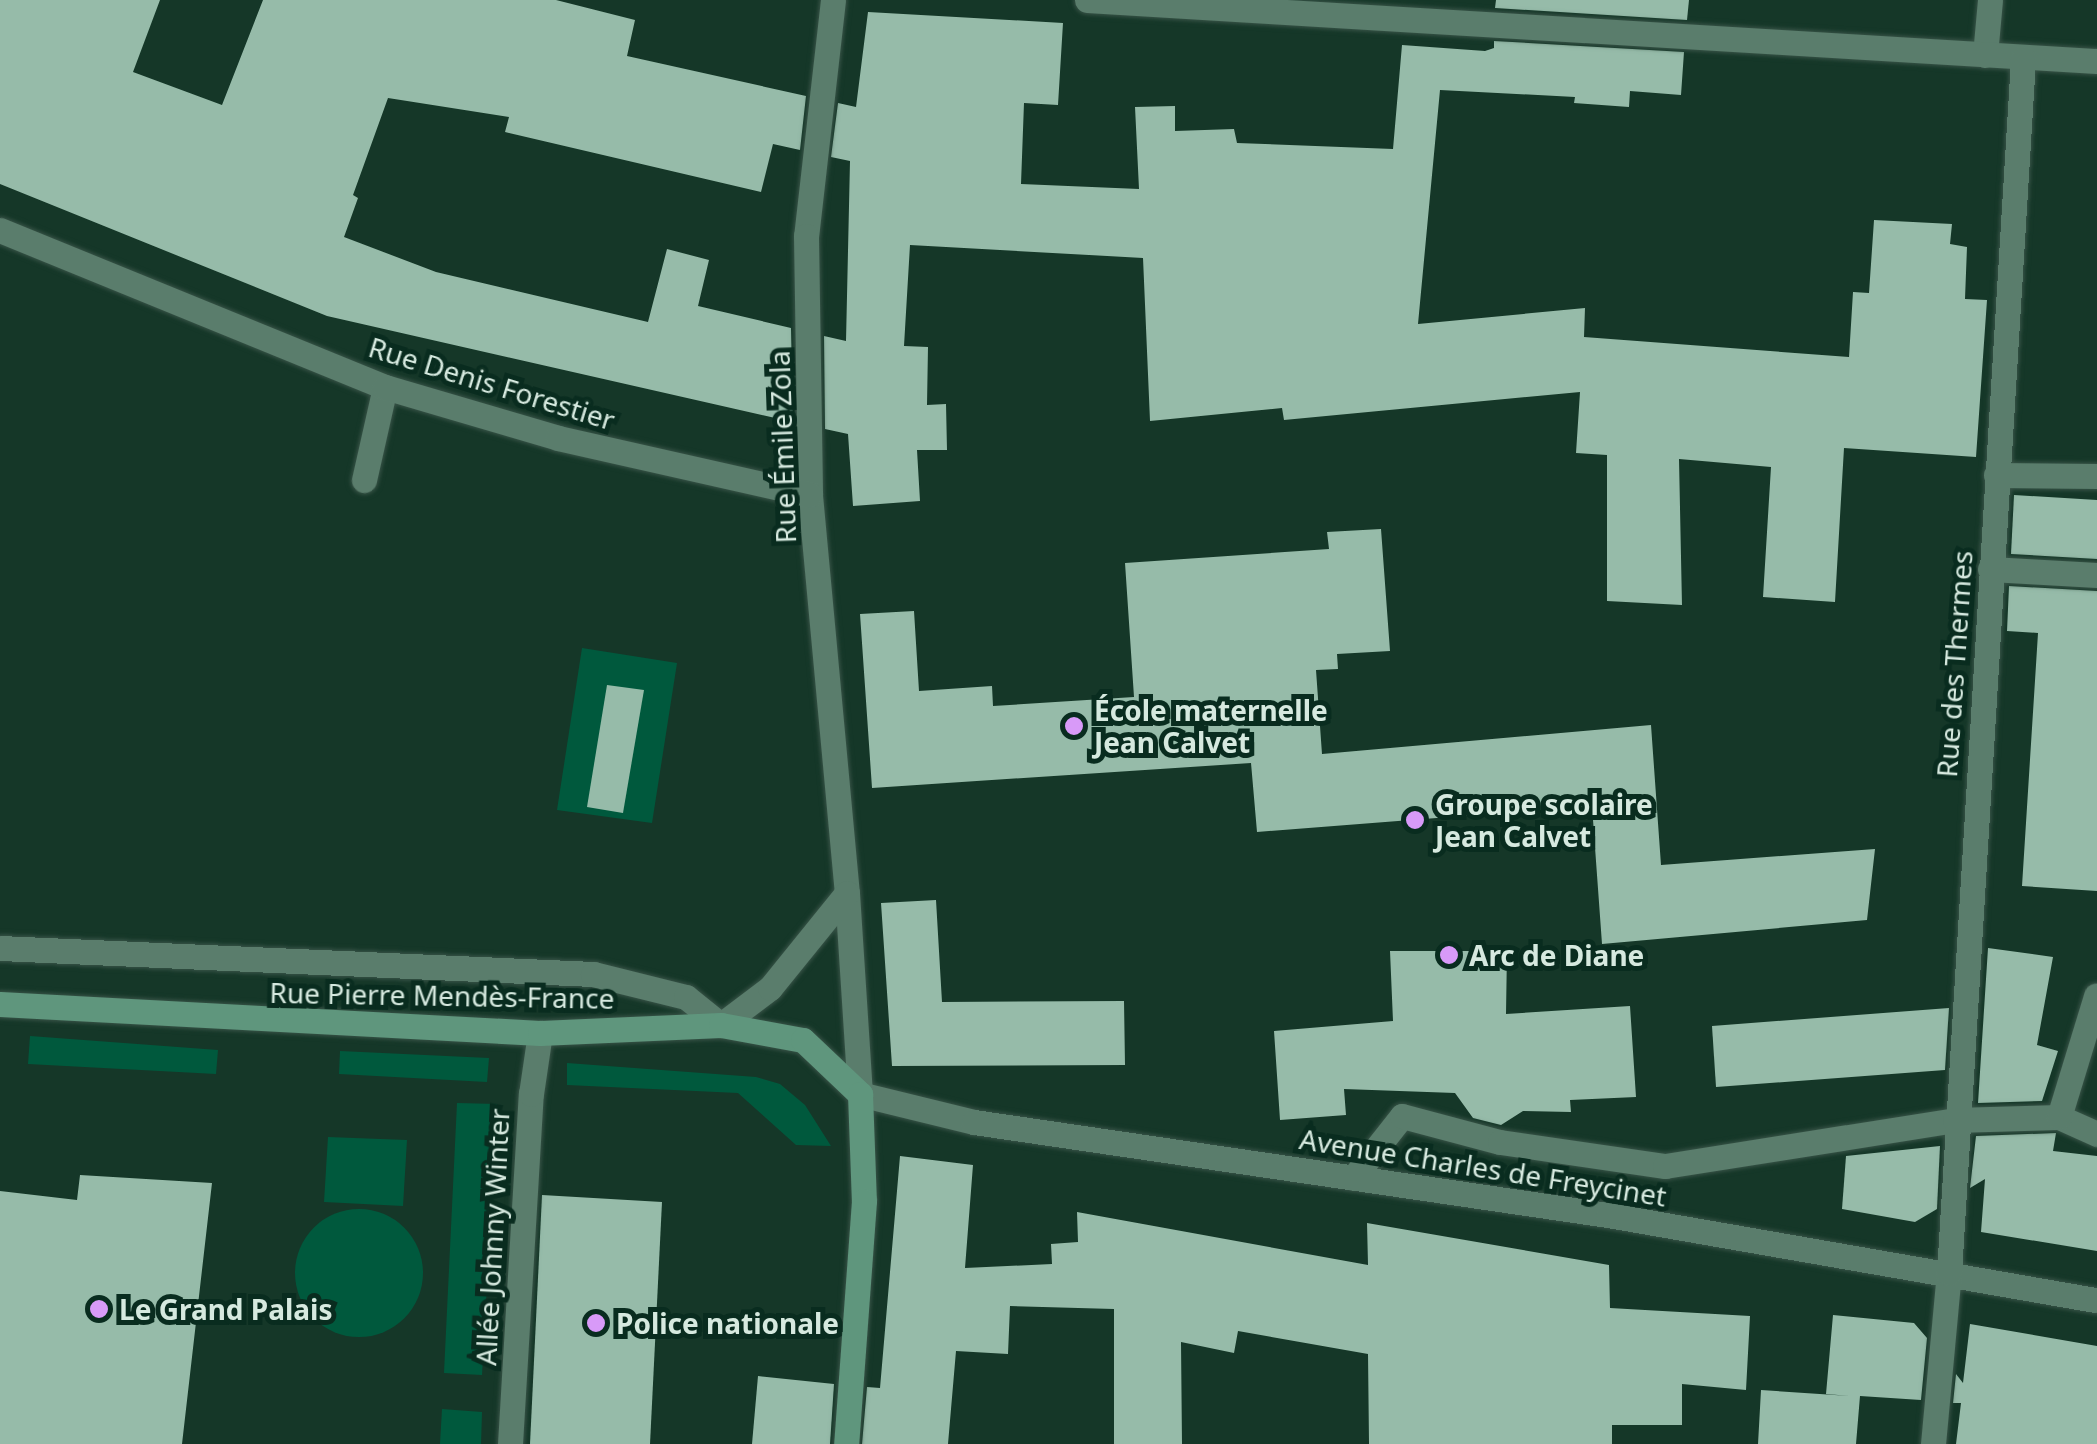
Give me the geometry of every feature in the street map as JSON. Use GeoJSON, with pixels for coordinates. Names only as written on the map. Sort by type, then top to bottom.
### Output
{"type":"FeatureCollection","features":[{"type":"Feature","properties":{"kind":"main road","name":"Rue Pierre Mendès-France"},"geometry":{"type":"LineString","coordinates":[[0,1004],[540,1033],[720,1025],[802,1040],[860,1094]]}},
{"type":"Feature","properties":{"kind":"main road","name":"Rue Émile Zola"},"geometry":{"type":"LineString","coordinates":[[846,1444],[864,1201],[860,1094]]}},
{"type":"Feature","properties":{"kind":"street","name":"Rue Émile Zola"},"geometry":{"type":"LineString","coordinates":[[833,0],[806,236],[810,495],[847,892],[860,1094]]}},
{"type":"Feature","properties":{"kind":"street"},"geometry":{"type":"LineString","coordinates":[[1087,0],[2097,61]]}},
{"type":"Feature","properties":{"kind":"street"},"geometry":{"type":"LineString","coordinates":[[1985,55],[1990,0]]}},
{"type":"Feature","properties":{"kind":"street","name":"Rue des Thermes"},"geometry":{"type":"LineString","coordinates":[[1933,1444],[1949,1273],[1955,1120],[2023,58]]}},
{"type":"Feature","properties":{"kind":"street","name":"Rue Denis Forestier"},"geometry":{"type":"LineString","coordinates":[[0,230],[385,387],[558,438],[810,495]]}},
{"type":"Feature","properties":{"kind":"street"},"geometry":{"type":"LineString","coordinates":[[364,480],[385,387]]}},
{"type":"Feature","properties":{"kind":"street"},"geometry":{"type":"LineString","coordinates":[[1996,475],[2097,476]]}},
{"type":"Feature","properties":{"kind":"street"},"geometry":{"type":"LineString","coordinates":[[1990,569],[2097,576]]}},
{"type":"Feature","properties":{"kind":"street"},"geometry":{"type":"LineString","coordinates":[[0,948],[593,974],[686,998],[720,1025],[770,988],[847,892]]}},
{"type":"Feature","properties":{"kind":"street"},"geometry":{"type":"LineString","coordinates":[[2060,1117],[2096,996]]}},
{"type":"Feature","properties":{"kind":"street","name":"Allée Johnny Winter"},"geometry":{"type":"LineString","coordinates":[[510,1444],[528,1130],[540,1033]]}},
{"type":"Feature","properties":{"kind":"street","name":"Avenue Charles de Freycinet"},"geometry":{"type":"LineString","coordinates":[[860,1094],[974,1122],[1608,1215],[2097,1300]]}},
{"type":"Feature","properties":{"kind":"street"},"geometry":{"type":"LineString","coordinates":[[1352,1178],[1402,1116],[1500,1142],[1665,1166],[1955,1120],[2060,1117],[2097,1134]]}},
{"type":"Feature","properties":{"kind":"green space"},"geometry":{"type":"Polygon","coordinates":[[[582,648],[677,663],[652,823],[557,810],[582,648]]]}},
{"type":"Feature","properties":{"kind":"green space"},"geometry":{"type":"Polygon","coordinates":[[[30,1036],[218,1050],[216,1074],[28,1064],[30,1036]]]}},
{"type":"Feature","properties":{"kind":"green space"},"geometry":{"type":"Polygon","coordinates":[[[340,1051],[489,1058],[487,1082],[339,1074],[340,1051]]]}},
{"type":"Feature","properties":{"kind":"green space"},"geometry":{"type":"Polygon","coordinates":[[[567,1063],[756,1077],[780,1084],[805,1105],[831,1146],[796,1145],[738,1093],[567,1085],[567,1063]]]}},
{"type":"Feature","properties":{"kind":"green space"},"geometry":{"type":"Polygon","coordinates":[[[457,1103],[497,1104],[482,1375],[444,1373],[457,1103]]]}},
{"type":"Feature","properties":{"kind":"green space"},"geometry":{"type":"Polygon","coordinates":[[[328,1137],[407,1140],[403,1206],[324,1202],[328,1137]]]}},
{"type":"Feature","properties":{"kind":"green space"},"geometry":{"type":"Polygon","coordinates":[[[359,1209],[384,1213],[405,1227],[419,1248],[423,1273],[419,1298],[405,1319],[384,1333],[359,1337],[334,1333],[313,1319],[299,1298],[295,1273],[299,1248],[313,1227],[334,1213],[359,1209]]]}},
{"type":"Feature","properties":{"kind":"green space"},"geometry":{"type":"Polygon","coordinates":[[[442,1409],[482,1412],[481,1444],[440,1444],[442,1409]]]}},
{"type":"Feature","properties":{"kind":"building"},"geometry":{"type":"Polygon","coordinates":[[[0,0],[160,0],[133,72],[222,105],[263,0],[556,0],[635,20],[627,56],[806,96],[800,150],[773,144],[761,192],[505,132],[509,117],[388,98],[353,195],[358,198],[344,237],[436,272],[648,322],[667,249],[709,260],[698,306],[791,328],[793,422],[327,316],[0,184],[0,0]]]}},
{"type":"Feature","properties":{"kind":"building"},"geometry":{"type":"Polygon","coordinates":[[[1496,0],[1689,0],[1687,20],[1495,8],[1496,0]]]}},
{"type":"Feature","properties":{"kind":"building"},"geometry":{"type":"Polygon","coordinates":[[[868,12],[1063,23],[1058,105],[1024,103],[1021,184],[1139,189],[1135,107],[1175,106],[1175,131],[1234,129],[1237,143],[1393,149],[1402,45],[1485,51],[1494,48],[1494,41],[1684,52],[1681,95],[1630,91],[1629,107],[1574,103],[1575,97],[1440,90],[1418,324],[1585,308],[1584,337],[1849,357],[1853,292],[1869,293],[1874,220],[1952,224],[1950,244],[1967,247],[1965,299],[1987,300],[1976,457],[1844,448],[1835,602],[1763,597],[1771,467],[1679,459],[1682,605],[1607,601],[1607,455],[1576,453],[1580,392],[1284,420],[1282,408],[1150,421],[1143,258],[910,245],[904,346],[928,347],[927,405],[946,404],[947,450],[917,450],[920,501],[853,506],[848,434],[825,429],[824,336],[846,341],[850,161],[831,157],[838,103],[856,107],[868,12]]]}},
{"type":"Feature","properties":{"kind":"building"},"geometry":{"type":"Polygon","coordinates":[[[2014,495],[2097,500],[2097,559],[2011,554],[2014,495]]]}},
{"type":"Feature","properties":{"kind":"building"},"geometry":{"type":"Polygon","coordinates":[[[1381,529],[1390,651],[1337,654],[1338,669],[1316,670],[1322,754],[1651,725],[1661,865],[1875,849],[1867,920],[1602,944],[1592,806],[1257,832],[1251,763],[872,788],[860,614],[914,611],[919,691],[992,686],[993,706],[1134,697],[1125,563],[1329,549],[1327,532],[1381,529]]]}},
{"type":"Feature","properties":{"kind":"building"},"geometry":{"type":"Polygon","coordinates":[[[2009,586],[2097,591],[2097,891],[2022,886],[2038,633],[2007,631],[2009,586]]]}},
{"type":"Feature","properties":{"kind":"building"},"geometry":{"type":"Polygon","coordinates":[[[607,685],[644,690],[623,813],[587,807],[607,685]]]}},
{"type":"Feature","properties":{"kind":"building"},"geometry":{"type":"Polygon","coordinates":[[[936,900],[942,1002],[1124,1001],[1125,1065],[892,1066],[881,903],[936,900]]]}},
{"type":"Feature","properties":{"kind":"building"},"geometry":{"type":"Polygon","coordinates":[[[1988,948],[2053,957],[2037,1045],[2058,1051],[2042,1101],[1978,1103],[1988,948]]]}},
{"type":"Feature","properties":{"kind":"building"},"geometry":{"type":"Polygon","coordinates":[[[1390,951],[1507,951],[1506,1014],[1630,1006],[1636,1097],[1570,1100],[1571,1112],[1523,1111],[1501,1125],[1473,1118],[1455,1093],[1344,1089],[1346,1115],[1280,1120],[1274,1031],[1393,1021],[1390,951]]]}},
{"type":"Feature","properties":{"kind":"building"},"geometry":{"type":"Polygon","coordinates":[[[1949,1008],[1945,1070],[1716,1087],[1712,1026],[1949,1008]]]}},
{"type":"Feature","properties":{"kind":"building"},"geometry":{"type":"Polygon","coordinates":[[[2056,1133],[2053,1151],[2097,1156],[2097,1251],[1981,1232],[1985,1179],[1970,1188],[1976,1136],[2056,1133]]]}},
{"type":"Feature","properties":{"kind":"building"},"geometry":{"type":"Polygon","coordinates":[[[1940,1146],[1937,1209],[1915,1222],[1842,1209],[1846,1156],[1940,1146]]]}},
{"type":"Feature","properties":{"kind":"building"},"geometry":{"type":"Polygon","coordinates":[[[900,1156],[973,1165],[965,1268],[1052,1264],[1051,1244],[1078,1242],[1077,1212],[1368,1265],[1367,1223],[1609,1265],[1610,1308],[1750,1316],[1746,1390],[1682,1384],[1682,1425],[1612,1425],[1612,1444],[1369,1444],[1368,1354],[1238,1331],[1234,1353],[1181,1342],[1182,1444],[1114,1444],[1114,1309],[1010,1306],[1008,1354],[956,1351],[948,1444],[862,1444],[867,1387],[880,1388],[900,1156]]]}},
{"type":"Feature","properties":{"kind":"building","name":"Le Grand Palais"},"geometry":{"type":"Polygon","coordinates":[[[80,1175],[212,1183],[182,1444],[0,1444],[0,1191],[77,1200],[80,1175]]]}},
{"type":"Feature","properties":{"kind":"building","name":"Police nationale"},"geometry":{"type":"Polygon","coordinates":[[[542,1195],[662,1202],[650,1444],[530,1444],[542,1195]]]}},
{"type":"Feature","properties":{"kind":"building"},"geometry":{"type":"Polygon","coordinates":[[[1833,1315],[1914,1323],[1927,1338],[1921,1400],[1860,1396],[1856,1444],[1758,1444],[1761,1390],[1850,1396],[1826,1394],[1833,1315]]]}},
{"type":"Feature","properties":{"kind":"building"},"geometry":{"type":"Polygon","coordinates":[[[1970,1324],[2097,1346],[2097,1444],[1956,1444],[1961,1403],[1953,1403],[1956,1374],[1963,1383],[1970,1324]]]}},
{"type":"Feature","properties":{"kind":"building"},"geometry":{"type":"Polygon","coordinates":[[[758,1376],[834,1384],[830,1444],[752,1444],[758,1376]]]}},
{"type":"Feature","properties":{"kind":"place","name":"École maternelle Jean Calvet"},"geometry":{"type":"Point","coordinates":[1074,726]}},
{"type":"Feature","properties":{"kind":"place","name":"Groupe scolaire Jean Calvet"},"geometry":{"type":"Point","coordinates":[1415,820]}},
{"type":"Feature","properties":{"kind":"place","name":"Arc de Diane"},"geometry":{"type":"Point","coordinates":[1449,955]}},
{"type":"Feature","properties":{"kind":"place","name":"Le Grand Palais"},"geometry":{"type":"Point","coordinates":[99,1309]}},
{"type":"Feature","properties":{"kind":"place","name":"Police nationale"},"geometry":{"type":"Point","coordinates":[596,1323]}}]}
